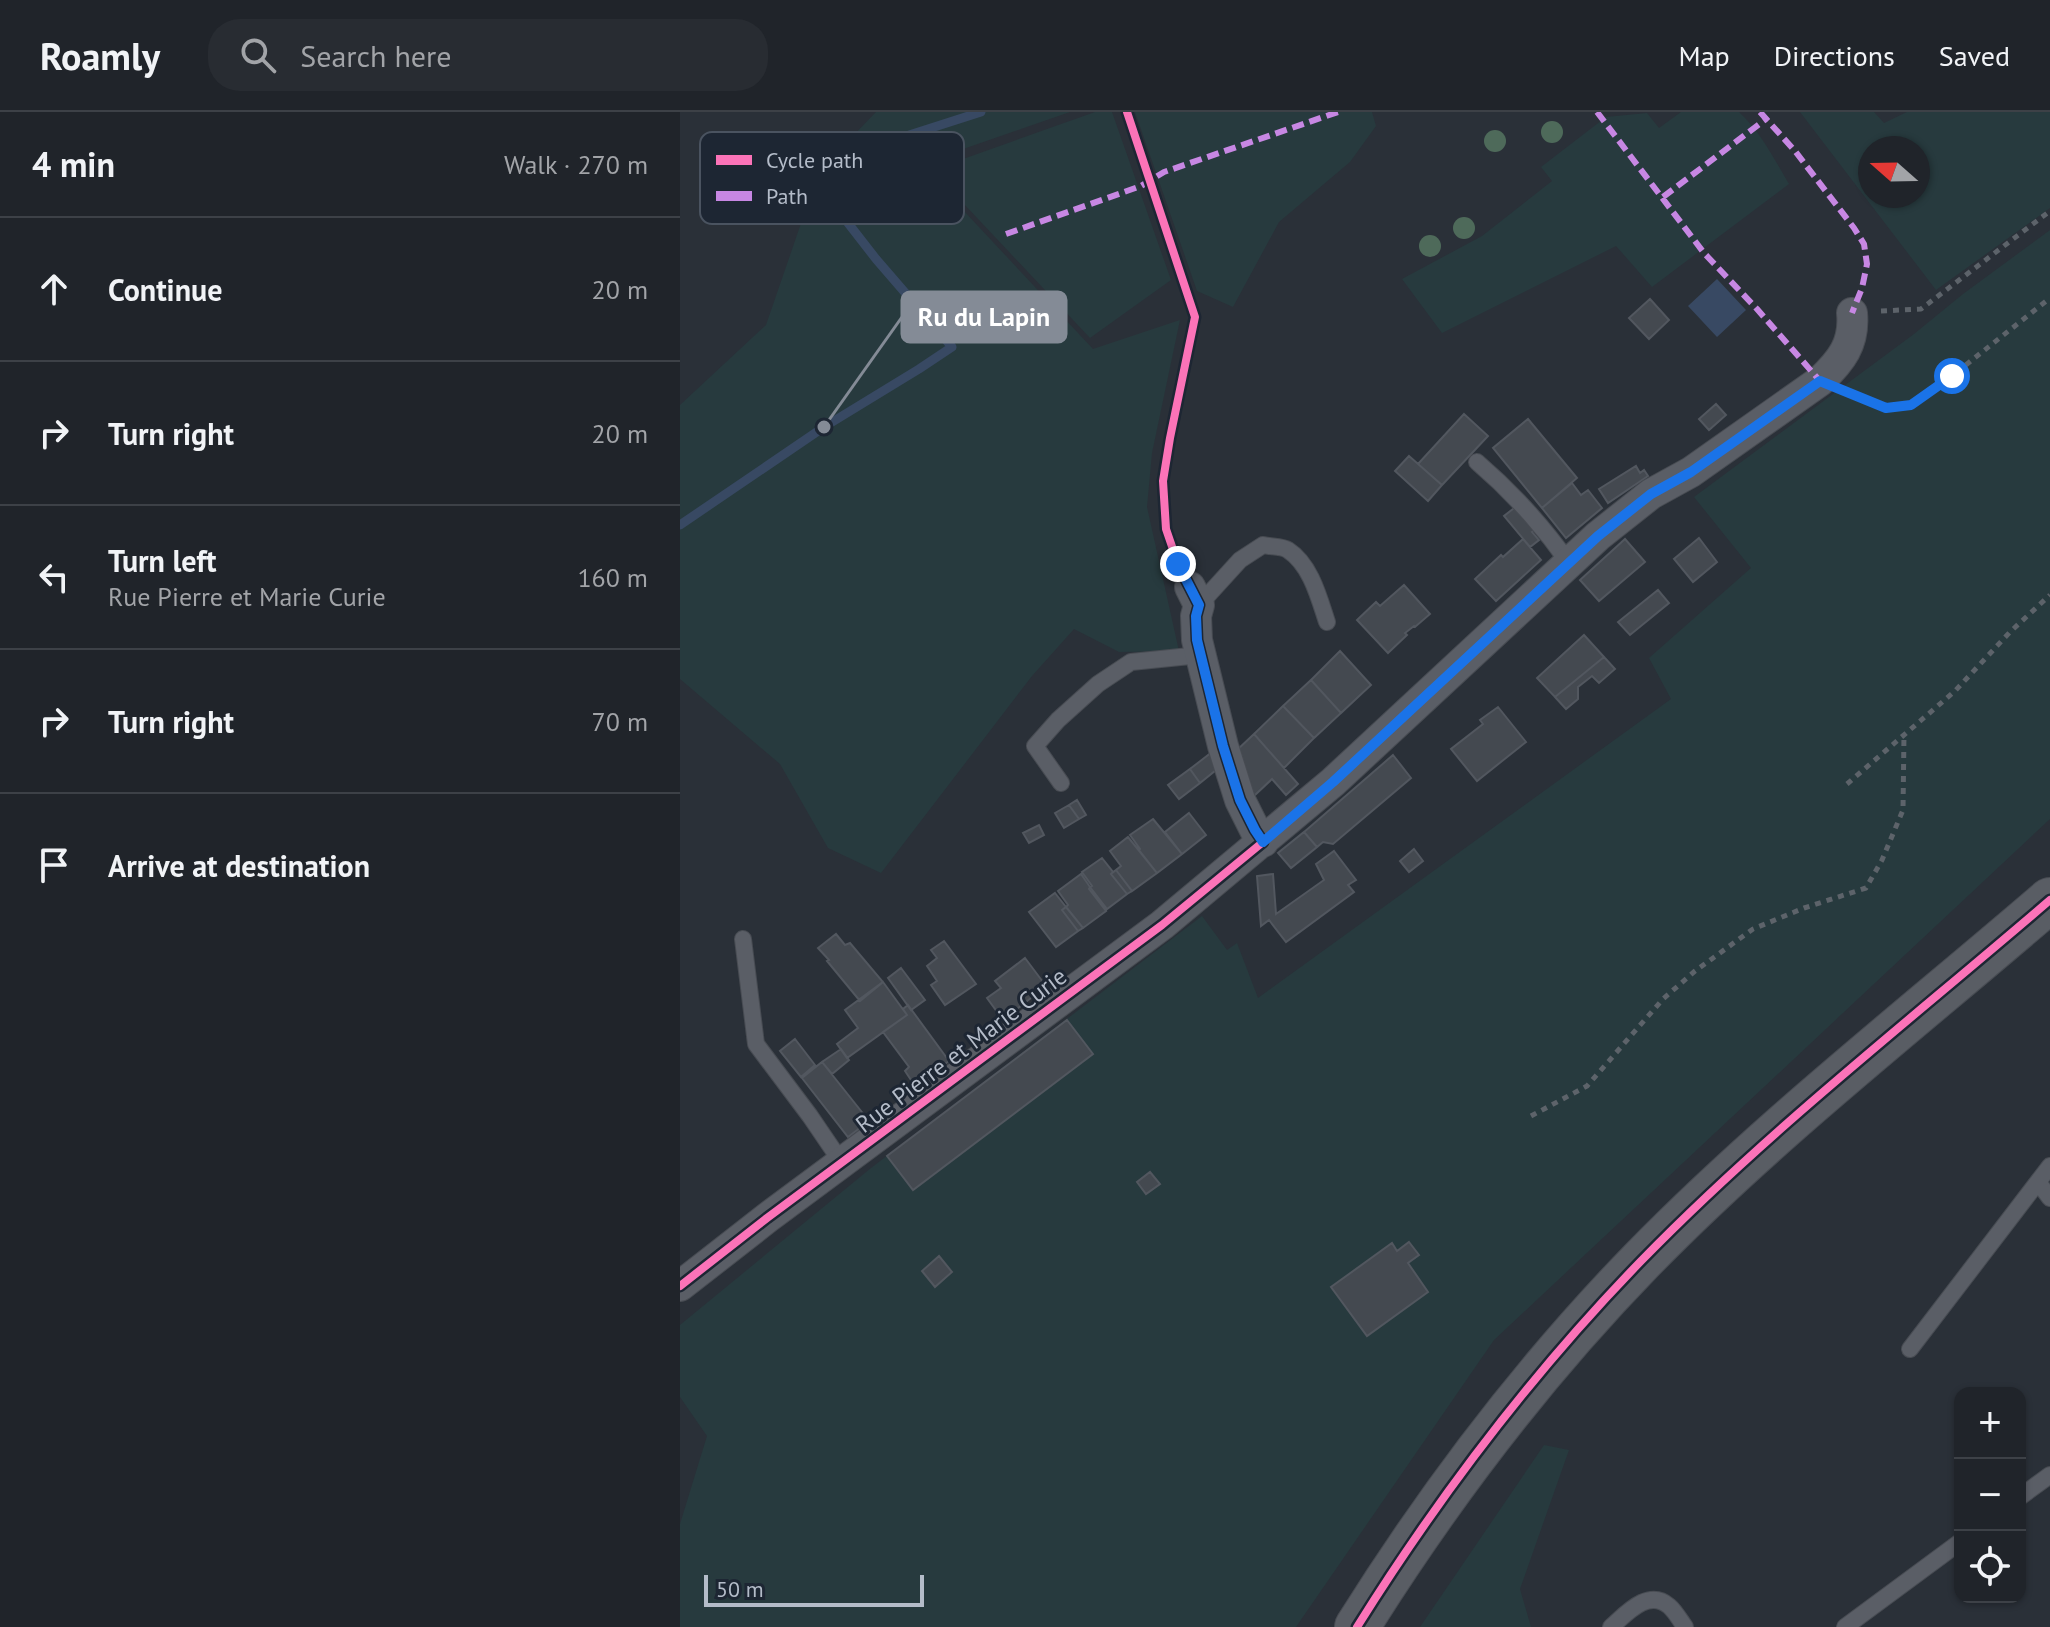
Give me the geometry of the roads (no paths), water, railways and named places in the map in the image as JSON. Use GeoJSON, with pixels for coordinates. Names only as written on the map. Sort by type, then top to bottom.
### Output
{"type":"FeatureCollection","features":[{"type":"Feature","properties":{"kind":"main road"},"geometry":{"type":"LineString","coordinates":[[1357,1627],[1411,1545],[1491,1434],[1542,1370],[1643,1259],[1814,1100],[2050,900]]}},
{"type":"Feature","properties":{"kind":"street","name":"Rue Pierre et Marie Curie"},"geometry":{"type":"LineString","coordinates":[[680,1286],[1162,925],[1333,782],[1598,536],[1651,494],[1691,472],[1820,381],[1838,364],[1850,342],[1852,313]]}},
{"type":"Feature","properties":{"kind":"street"},"geometry":{"type":"LineString","coordinates":[[1194,596],[1200,655],[1223,746],[1240,800],[1263,842]]}},
{"type":"Feature","properties":{"kind":"lane"},"geometry":{"type":"LineString","coordinates":[[1477,462],[1505,486],[1547,531],[1569,563]]}},
{"type":"Feature","properties":{"kind":"lane"},"geometry":{"type":"LineString","coordinates":[[1194,596],[1263,545],[1287,549],[1316,585],[1327,622]]}},
{"type":"Feature","properties":{"kind":"lane"},"geometry":{"type":"LineString","coordinates":[[1061,783],[1035,746],[1058,720],[1098,684],[1131,662],[1200,655]]}},
{"type":"Feature","properties":{"kind":"lane"},"geometry":{"type":"LineString","coordinates":[[743,939],[756,1044],[842,1163]]}},
{"type":"Feature","properties":{"kind":"lane"},"geometry":{"type":"LineString","coordinates":[[1910,1349],[2050,1166]]}},
{"type":"Feature","properties":{"kind":"lane"},"geometry":{"type":"LineString","coordinates":[[2038,1182],[2050,1198]]}},
{"type":"Feature","properties":{"kind":"lane"},"geometry":{"type":"LineString","coordinates":[[2026,1493],[2050,1475]]}},
{"type":"Feature","properties":{"kind":"lane"},"geometry":{"type":"LineString","coordinates":[[1845,1627],[1954,1546]]}},
{"type":"Feature","properties":{"kind":"lane"},"geometry":{"type":"LineString","coordinates":[[1611,1627],[1640,1603],[1654,1600],[1668,1605],[1685,1627]]}},
{"type":"Feature","properties":{"kind":"water"},"geometry":{"type":"Polygon","coordinates":[[[1717,279],[1746,310],[1717,337],[1688,306],[1717,279]]]}},
{"type":"Feature","properties":{"kind":"waterway"},"geometry":{"type":"LineString","coordinates":[[919,132],[981,112]]}},
{"type":"Feature","properties":{"kind":"waterway"},"geometry":{"type":"LineString","coordinates":[[680,525],[824,427],[952,347],[849,224]]}},
{"type":"Feature","properties":{"kind":"place","name":"Ru du Lapin"},"geometry":{"type":"Point","coordinates":[824,427]}}]}
